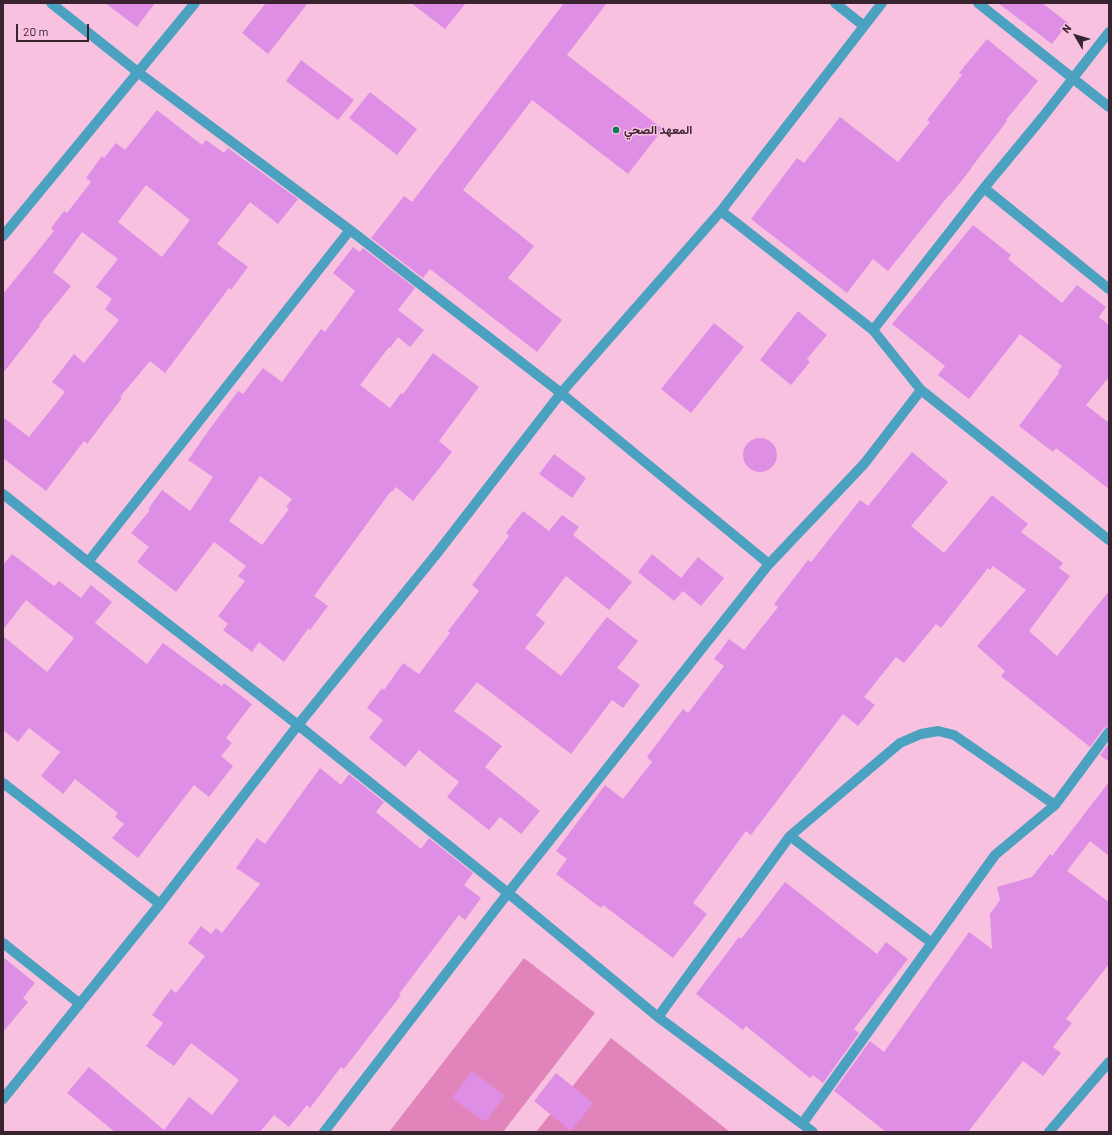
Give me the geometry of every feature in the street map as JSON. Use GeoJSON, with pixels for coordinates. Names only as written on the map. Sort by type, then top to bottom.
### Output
{"type":"FeatureCollection","features":[{"type":"Feature","properties":{"kind":"street"},"geometry":{"type":"LineString","coordinates":[[51,3],[139,73],[350,230],[561,393],[770,564]]}},
{"type":"Feature","properties":{"kind":"street"},"geometry":{"type":"LineString","coordinates":[[3,236],[139,73],[195,3]]}},
{"type":"Feature","properties":{"kind":"street"},"geometry":{"type":"LineString","coordinates":[[835,3],[864,26]]}},
{"type":"Feature","properties":{"kind":"street"},"geometry":{"type":"LineString","coordinates":[[3,1099],[160,904],[298,725],[438,552],[561,393],[721,211],[882,3]]}},
{"type":"Feature","properties":{"kind":"street"},"geometry":{"type":"LineString","coordinates":[[978,3],[1109,107]]}},
{"type":"Feature","properties":{"kind":"street"},"geometry":{"type":"LineString","coordinates":[[873,330],[1109,32]]}},
{"type":"Feature","properties":{"kind":"street"},"geometry":{"type":"LineString","coordinates":[[984,188],[1109,289]]}},
{"type":"Feature","properties":{"kind":"street"},"geometry":{"type":"LineString","coordinates":[[721,211],[873,330],[921,390],[1109,540]]}},
{"type":"Feature","properties":{"kind":"street"},"geometry":{"type":"LineString","coordinates":[[88,562],[350,230]]}},
{"type":"Feature","properties":{"kind":"street"},"geometry":{"type":"LineString","coordinates":[[324,1132],[508,893],[770,564],[864,464],[921,390]]}},
{"type":"Feature","properties":{"kind":"street"},"geometry":{"type":"LineString","coordinates":[[3,494],[298,725],[508,893],[658,1017],[813,1132]]}},
{"type":"Feature","properties":{"kind":"street"},"geometry":{"type":"LineString","coordinates":[[658,1017],[790,836],[900,743],[921,734],[938,731],[954,735],[1055,805]]}},
{"type":"Feature","properties":{"kind":"street"},"geometry":{"type":"LineString","coordinates":[[802,1124],[995,855],[1055,805],[1109,732]]}},
{"type":"Feature","properties":{"kind":"street"},"geometry":{"type":"LineString","coordinates":[[3,783],[160,904]]}},
{"type":"Feature","properties":{"kind":"street"},"geometry":{"type":"LineString","coordinates":[[790,836],[932,943]]}},
{"type":"Feature","properties":{"kind":"street"},"geometry":{"type":"LineString","coordinates":[[3,943],[80,1004]]}},
{"type":"Feature","properties":{"kind":"street"},"geometry":{"type":"LineString","coordinates":[[1049,1132],[1109,1062]]}},
{"type":"Feature","properties":{"kind":"shaded area"},"geometry":{"type":"Polygon","coordinates":[[[524,958],[595,1013],[503,1132],[389,1132],[524,958]]]}},
{"type":"Feature","properties":{"kind":"shaded area"},"geometry":{"type":"Polygon","coordinates":[[[611,1038],[730,1132],[536,1132],[611,1038]]]}},
{"type":"Feature","properties":{"kind":"building"},"geometry":{"type":"Polygon","coordinates":[[[105,3],[155,3],[137,27],[105,3]]]}},
{"type":"Feature","properties":{"kind":"building"},"geometry":{"type":"Polygon","coordinates":[[[266,3],[308,3],[268,54],[242,33],[266,3]]]}},
{"type":"Feature","properties":{"kind":"building"},"geometry":{"type":"Polygon","coordinates":[[[411,3],[466,3],[445,29],[411,3]]]}},
{"type":"Feature","properties":{"kind":"building"},"geometry":{"type":"Polygon","coordinates":[[[564,3],[607,3],[567,55],[663,129],[628,174],[532,100],[463,190],[534,246],[508,278],[562,320],[537,352],[430,269],[423,278],[371,238],[404,196],[412,202],[564,3]]]}},
{"type":"Feature","properties":{"kind":"building"},"geometry":{"type":"Polygon","coordinates":[[[998,3],[1042,3],[1068,23],[1052,44],[998,3]]]}},
{"type":"Feature","properties":{"kind":"building"},"geometry":{"type":"Polygon","coordinates":[[[987,39],[1038,81],[1006,120],[1007,121],[971,169],[888,271],[873,259],[847,293],[751,219],[797,158],[804,163],[840,117],[898,162],[930,122],[927,120],[962,75],[959,73],[987,39]]]}},
{"type":"Feature","properties":{"kind":"building"},"geometry":{"type":"Polygon","coordinates":[[[301,60],[354,100],[338,120],[286,81],[301,60]]]}},
{"type":"Feature","properties":{"kind":"building"},"geometry":{"type":"Polygon","coordinates":[[[370,92],[417,129],[397,155],[349,118],[370,92]]]}},
{"type":"Feature","properties":{"kind":"building"},"geometry":{"type":"Polygon","coordinates":[[[157,110],[202,145],[206,140],[224,153],[228,148],[298,199],[278,224],[250,202],[217,244],[248,267],[231,290],[229,288],[165,373],[150,361],[120,397],[122,398],[87,444],[84,441],[46,491],[3,458],[3,417],[29,437],[65,392],[52,382],[74,354],[84,363],[119,320],[105,309],[112,299],[96,287],[118,259],[82,232],[53,272],[71,286],[3,373],[3,294],[54,231],[51,228],[64,211],[67,213],[91,182],[86,178],[102,156],[104,158],[116,143],[125,150],[157,110]],[[146,185],[118,222],[162,257],[190,220],[146,185]]]}},
{"type":"Feature","properties":{"kind":"building"},"geometry":{"type":"Polygon","coordinates":[[[973,225],[1011,255],[1008,259],[1062,303],[1077,285],[1106,307],[1099,317],[1109,325],[1109,377],[1086,405],[1109,423],[1109,489],[1056,448],[1053,452],[1019,426],[1059,373],[1058,371],[1062,366],[1020,334],[969,399],[938,375],[945,366],[892,324],[973,225]]]}},
{"type":"Feature","properties":{"kind":"building"},"geometry":{"type":"Polygon","coordinates":[[[353,247],[360,252],[363,248],[415,288],[398,310],[424,330],[410,347],[398,337],[360,385],[390,408],[401,393],[403,394],[433,353],[479,387],[439,441],[452,452],[413,501],[396,487],[392,492],[391,491],[314,596],[328,606],[310,630],[308,629],[284,662],[259,642],[252,652],[223,630],[228,624],[218,616],[245,581],[238,576],[246,566],[214,542],[176,592],[137,562],[149,547],[131,533],[150,510],[148,509],[162,490],[190,511],[213,477],[188,460],[238,391],[243,394],[263,368],[282,382],[321,329],[325,332],[355,291],[333,273],[353,247]],[[260,476],[229,521],[262,545],[289,509],[286,507],[292,499],[260,476]]]}},
{"type":"Feature","properties":{"kind":"building"},"geometry":{"type":"Polygon","coordinates":[[[798,311],[827,335],[807,359],[810,362],[791,385],[760,360],[798,311]]]}},
{"type":"Feature","properties":{"kind":"building"},"geometry":{"type":"Polygon","coordinates":[[[714,323],[744,347],[691,413],[661,389],[714,323]]]}},
{"type":"Feature","properties":{"kind":"building"},"geometry":{"type":"Polygon","coordinates":[[[757,438],[763,438],[772,443],[776,449],[776,461],[772,467],[763,472],[757,472],[748,467],[743,458],[743,452],[748,443],[757,438]]]}},
{"type":"Feature","properties":{"kind":"building"},"geometry":{"type":"Polygon","coordinates":[[[912,452],[948,482],[911,526],[944,553],[992,495],[1028,524],[1021,532],[1063,563],[1059,568],[1070,576],[1029,631],[1057,656],[1109,591],[1109,726],[1104,728],[1090,747],[1001,676],[1005,671],[977,646],[1026,590],[993,566],[990,570],[988,568],[941,628],[936,624],[904,663],[896,657],[864,697],[875,705],[858,726],[843,714],[751,835],[746,831],[693,903],[707,914],[673,958],[603,905],[601,908],[556,874],[567,859],[556,851],[605,785],[623,799],[652,762],[647,757],[683,709],[688,713],[724,666],[714,659],[729,639],[744,650],[778,607],[774,604],[808,560],[811,562],[860,500],[868,506],[912,452]]]}},
{"type":"Feature","properties":{"kind":"building"},"geometry":{"type":"Polygon","coordinates":[[[554,454],[586,478],[572,498],[539,474],[554,454]]]}},
{"type":"Feature","properties":{"kind":"building"},"geometry":{"type":"Polygon","coordinates":[[[523,511],[549,531],[562,515],[579,527],[573,535],[632,582],[609,610],[566,576],[536,615],[545,623],[525,648],[561,676],[607,617],[638,641],[617,668],[640,685],[623,708],[612,700],[571,754],[477,682],[454,711],[502,746],[485,767],[540,811],[521,834],[500,817],[489,830],[447,797],[459,782],[419,750],[405,767],[369,738],[383,720],[367,708],[382,688],[384,690],[403,663],[419,674],[450,633],[448,631],[479,591],[472,585],[509,536],[506,533],[523,511]]]}},
{"type":"Feature","properties":{"kind":"building"},"geometry":{"type":"Polygon","coordinates":[[[12,554],[54,586],[59,581],[81,598],[91,585],[112,602],[95,623],[147,664],[163,643],[222,686],[224,683],[252,704],[226,738],[232,743],[221,756],[233,766],[209,797],[194,785],[138,858],[112,838],[124,824],[115,817],[118,813],[75,779],[63,794],[41,776],[60,752],[29,728],[18,742],[3,730],[3,636],[47,672],[74,638],[26,600],[3,630],[3,565],[12,554]]]}},
{"type":"Feature","properties":{"kind":"building"},"geometry":{"type":"Polygon","coordinates":[[[652,554],[681,578],[698,557],[724,578],[701,606],[683,591],[674,601],[638,572],[652,554]]]}},
{"type":"Feature","properties":{"kind":"building"},"geometry":{"type":"Polygon","coordinates":[[[1109,743],[1109,762],[1100,755],[1109,743]]]}},
{"type":"Feature","properties":{"kind":"building"},"geometry":{"type":"Polygon","coordinates":[[[320,768],[341,785],[349,774],[384,802],[376,812],[421,849],[429,838],[473,873],[464,885],[481,898],[465,920],[459,915],[399,994],[401,995],[344,1069],[341,1067],[310,1108],[307,1105],[289,1127],[274,1115],[260,1132],[115,1132],[67,1093],[89,1067],[164,1130],[189,1097],[212,1115],[239,1080],[191,1043],[174,1066],[146,1046],[163,1023],[152,1015],[171,989],[176,993],[205,956],[188,943],[201,926],[211,934],[216,928],[222,933],[260,884],[236,868],[257,838],[265,844],[320,768]]]}},
{"type":"Feature","properties":{"kind":"building"},"geometry":{"type":"Polygon","coordinates":[[[1109,782],[1109,856],[1090,841],[1067,871],[1109,902],[1109,964],[1066,1019],[1072,1023],[1053,1047],[1061,1053],[1043,1076],[1023,1061],[968,1132],[886,1132],[834,1091],[870,1041],[884,1052],[969,932],[992,949],[990,914],[1000,900],[997,887],[1032,877],[1050,854],[1052,856],[1109,782]]]}},
{"type":"Feature","properties":{"kind":"building"},"geometry":{"type":"Polygon","coordinates":[[[785,882],[877,954],[886,942],[908,959],[854,1029],[859,1033],[823,1083],[813,1075],[810,1078],[746,1026],[743,1030],[696,994],[739,937],[741,939],[785,882]]]}},
{"type":"Feature","properties":{"kind":"building"},"geometry":{"type":"Polygon","coordinates":[[[3,957],[35,983],[23,998],[28,1002],[3,1032],[3,957]]]}},
{"type":"Feature","properties":{"kind":"building"},"geometry":{"type":"Polygon","coordinates":[[[472,1071],[505,1096],[485,1122],[452,1098],[472,1071]]]}},
{"type":"Feature","properties":{"kind":"building"},"geometry":{"type":"Polygon","coordinates":[[[556,1073],[593,1103],[571,1131],[534,1101],[556,1073]]]}},
{"type":"Feature","properties":{"kind":"place","name":"المعهد الصحي"},"geometry":{"type":"Point","coordinates":[616,130]}}]}
